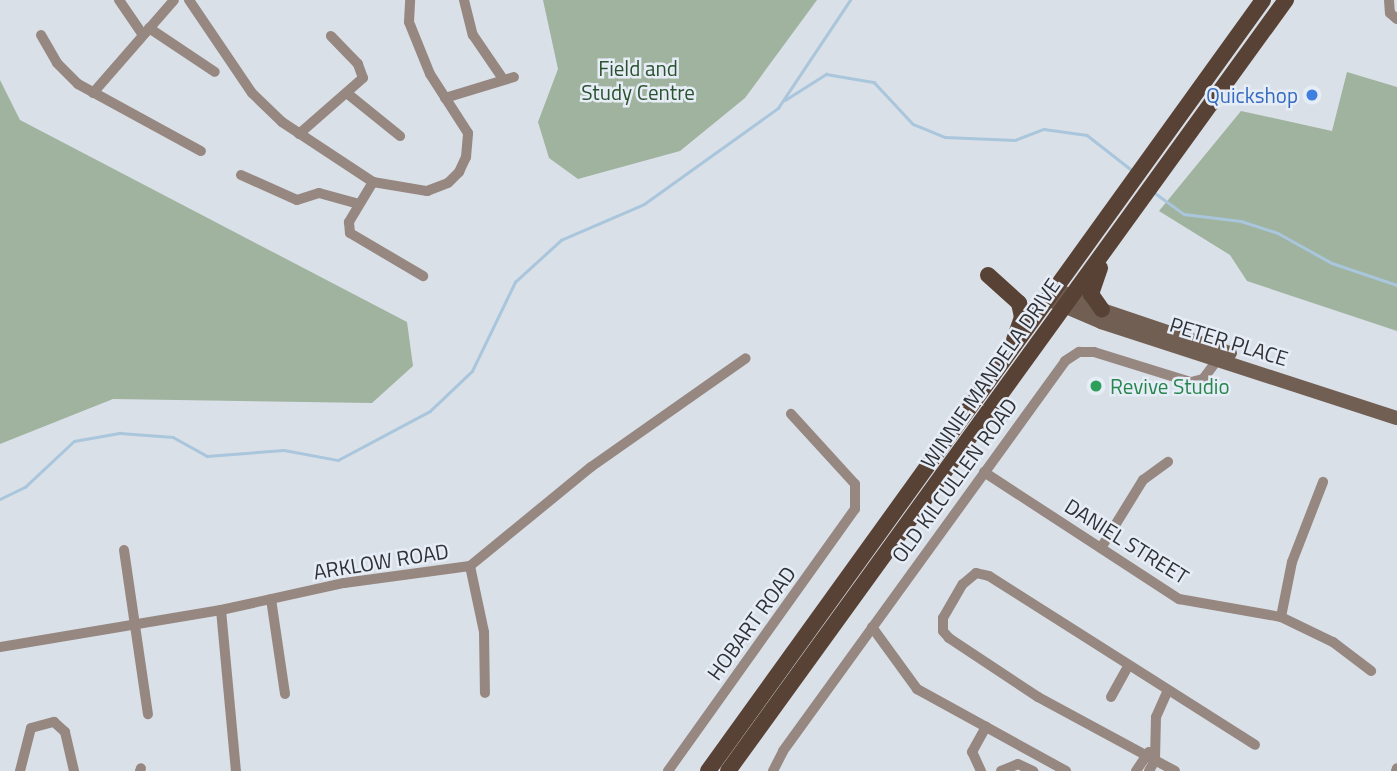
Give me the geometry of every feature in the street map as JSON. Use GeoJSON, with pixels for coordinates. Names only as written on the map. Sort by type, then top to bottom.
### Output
{"type":"FeatureCollection","features":[{"type":"Feature","properties":{"kind":"main road","name":"WINNIE MANDELA DRIVE"},"geometry":{"type":"LineString","coordinates":[[728,771],[1060,299],[1129,189],[1263,0]]}},
{"type":"Feature","properties":{"kind":"main road","name":"WINNIE MANDELA DRIVE"},"geometry":{"type":"LineString","coordinates":[[708,771],[1009,355],[1121,229],[1286,0]]}},
{"type":"Feature","properties":{"kind":"main road"},"geometry":{"type":"LineString","coordinates":[[1102,310],[1091,298],[1091,288],[1121,229]]}},
{"type":"Feature","properties":{"kind":"main road"},"geometry":{"type":"LineString","coordinates":[[988,275],[1012,292],[1022,312],[1009,355]]}},
{"type":"Feature","properties":{"kind":"main road","name":"PETER PLACE"},"geometry":{"type":"LineString","coordinates":[[1060,299],[1102,310],[1221,355],[1397,409]]}},
{"type":"Feature","properties":{"kind":"main road","name":"PETER PLACE"},"geometry":{"type":"LineString","coordinates":[[1060,299],[1397,418]]}},
{"type":"Feature","properties":{"kind":"street"},"geometry":{"type":"LineString","coordinates":[[119,0],[146,32],[215,72]]}},
{"type":"Feature","properties":{"kind":"street"},"geometry":{"type":"LineString","coordinates":[[93,93],[174,0]]}},
{"type":"Feature","properties":{"kind":"street"},"geometry":{"type":"LineString","coordinates":[[190,0],[252,93],[299,134],[373,182],[427,191],[448,183],[459,172],[466,157],[468,133],[445,98],[410,22],[410,0]]}},
{"type":"Feature","properties":{"kind":"street"},"geometry":{"type":"LineString","coordinates":[[445,98],[508,78],[473,35],[464,0]]}},
{"type":"Feature","properties":{"kind":"street"},"geometry":{"type":"LineString","coordinates":[[1389,0],[1390,13],[1397,19]]}},
{"type":"Feature","properties":{"kind":"street"},"geometry":{"type":"LineString","coordinates":[[41,35],[63,72],[93,93],[201,151]]}},
{"type":"Feature","properties":{"kind":"street"},"geometry":{"type":"LineString","coordinates":[[299,134],[359,85],[363,72],[331,36]]}},
{"type":"Feature","properties":{"kind":"street"},"geometry":{"type":"LineString","coordinates":[[348,94],[400,136]]}},
{"type":"Feature","properties":{"kind":"street"},"geometry":{"type":"LineString","coordinates":[[241,175],[298,200],[319,193],[359,204]]}},
{"type":"Feature","properties":{"kind":"street"},"geometry":{"type":"LineString","coordinates":[[373,182],[349,222],[351,233],[423,276]]}},
{"type":"Feature","properties":{"kind":"street","name":"OLD KILCULLEN ROAD"},"geometry":{"type":"LineString","coordinates":[[773,771],[872,627],[1073,354],[1094,352],[1191,382],[1203,379],[1221,355]]}},
{"type":"Feature","properties":{"kind":"street","name":"ARKLOW ROAD"},"geometry":{"type":"LineString","coordinates":[[0,648],[221,610],[344,583],[470,566],[591,467],[746,358]]}},
{"type":"Feature","properties":{"kind":"street","name":"HOBART ROAD"},"geometry":{"type":"LineString","coordinates":[[668,771],[846,523],[857,494],[845,470],[791,414]]}},
{"type":"Feature","properties":{"kind":"street"},"geometry":{"type":"LineString","coordinates":[[1101,548],[1143,480],[1168,462]]}},
{"type":"Feature","properties":{"kind":"street","name":"DANIEL STREET"},"geometry":{"type":"LineString","coordinates":[[984,472],[1179,599],[1281,617],[1333,642],[1371,671]]}},
{"type":"Feature","properties":{"kind":"street"},"geometry":{"type":"LineString","coordinates":[[1281,617],[1292,562],[1323,482]]}},
{"type":"Feature","properties":{"kind":"street"},"geometry":{"type":"LineString","coordinates":[[124,550],[138,625],[148,714]]}},
{"type":"Feature","properties":{"kind":"street"},"geometry":{"type":"LineString","coordinates":[[470,566],[481,616],[485,693]]}},
{"type":"Feature","properties":{"kind":"street"},"geometry":{"type":"LineString","coordinates":[[1175,771],[1151,754],[1009,679],[949,638],[942,623],[963,584],[979,573],[1255,745]]}},
{"type":"Feature","properties":{"kind":"street"},"geometry":{"type":"LineString","coordinates":[[271,599],[285,694]]}},
{"type":"Feature","properties":{"kind":"street"},"geometry":{"type":"LineString","coordinates":[[221,610],[236,771]]}},
{"type":"Feature","properties":{"kind":"street"},"geometry":{"type":"LineString","coordinates":[[872,627],[917,689],[1066,771]]}},
{"type":"Feature","properties":{"kind":"street"},"geometry":{"type":"LineString","coordinates":[[1111,697],[1128,666]]}},
{"type":"Feature","properties":{"kind":"street"},"geometry":{"type":"LineString","coordinates":[[1149,771],[1156,717],[1167,692]]}},
{"type":"Feature","properties":{"kind":"street"},"geometry":{"type":"LineString","coordinates":[[20,771],[31,728],[54,722],[65,732],[74,771]]}},
{"type":"Feature","properties":{"kind":"street"},"geometry":{"type":"LineString","coordinates":[[981,771],[972,752],[986,727]]}},
{"type":"Feature","properties":{"kind":"street"},"geometry":{"type":"LineString","coordinates":[[1136,771],[1151,754]]}},
{"type":"Feature","properties":{"kind":"street"},"geometry":{"type":"LineString","coordinates":[[1001,771],[1018,764],[1033,771]]}},
{"type":"Feature","properties":{"kind":"green space","name":"Field and Study Centre"},"geometry":{"type":"Polygon","coordinates":[[[543,0],[817,0],[745,98],[680,151],[578,179],[549,158],[538,122],[558,69],[543,0]]]}},
{"type":"Feature","properties":{"kind":"green space"},"geometry":{"type":"Polygon","coordinates":[[[1347,72],[1397,87],[1397,331],[1247,281],[1230,255],[1159,211],[1241,111],[1332,131],[1347,72]]]}},
{"type":"Feature","properties":{"kind":"green space"},"geometry":{"type":"Polygon","coordinates":[[[0,80],[20,120],[407,322],[413,366],[372,403],[113,399],[0,444],[0,80]]]}},
{"type":"Feature","properties":{"kind":"waterway"},"geometry":{"type":"LineString","coordinates":[[0,499],[25,487],[74,441],[120,433],[173,437],[207,456],[284,450],[338,460],[430,411],[472,371],[515,282],[561,240],[644,204],[778,108],[850,0]]}},
{"type":"Feature","properties":{"kind":"waterway"},"geometry":{"type":"LineString","coordinates":[[785,100],[826,74],[874,82],[913,124],[945,137],[1015,140],[1044,129],[1087,135],[1133,171]]}},
{"type":"Feature","properties":{"kind":"waterway"},"geometry":{"type":"LineString","coordinates":[[1155,193],[1184,214],[1241,221],[1278,233],[1332,263],[1397,285]]}},
{"type":"Feature","properties":{"kind":"place","name":"Quickshop"},"geometry":{"type":"Point","coordinates":[1312,95]}},
{"type":"Feature","properties":{"kind":"place","name":"Revive Studio"},"geometry":{"type":"Point","coordinates":[1096,386]}}]}
